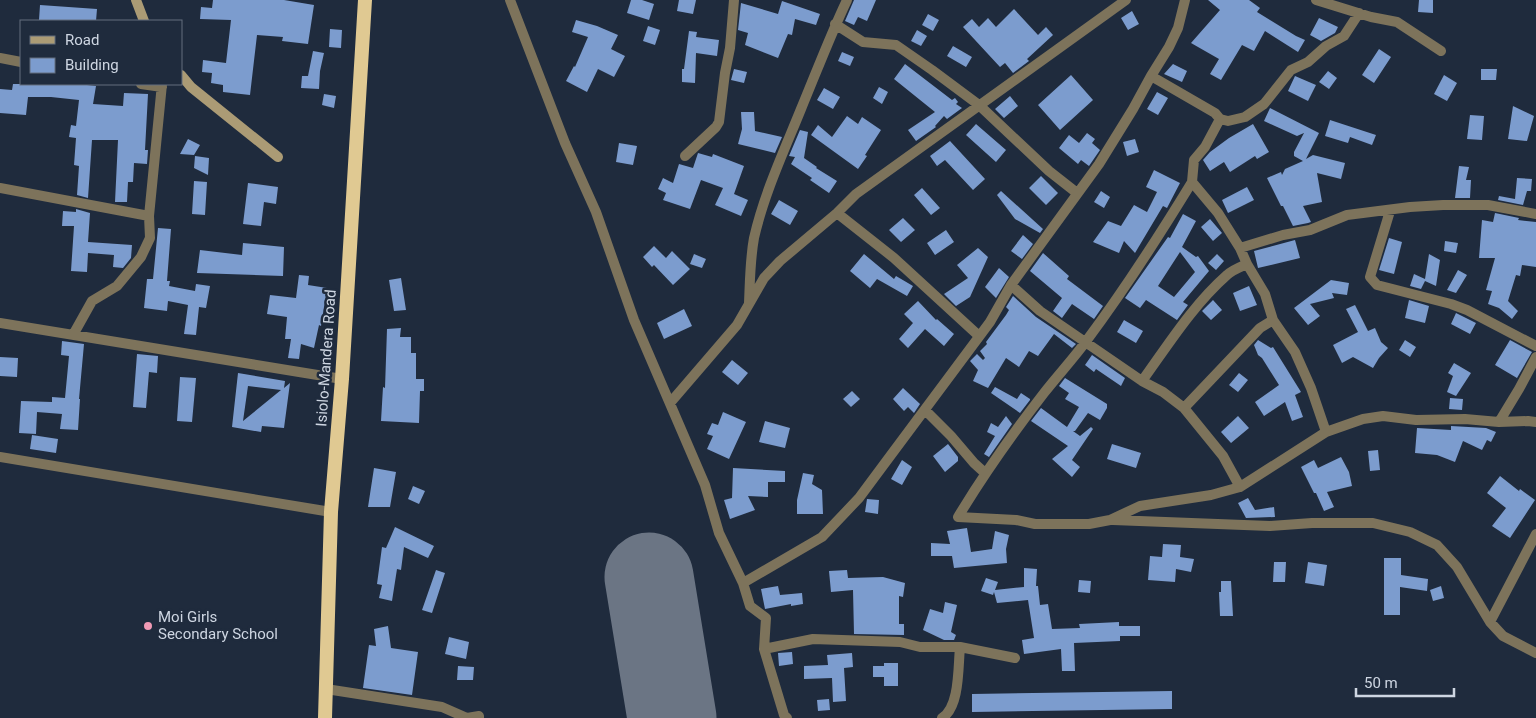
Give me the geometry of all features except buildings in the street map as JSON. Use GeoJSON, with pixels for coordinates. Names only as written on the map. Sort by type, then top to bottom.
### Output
{"type":"FeatureCollection","features":[{"type":"Feature","properties":{"kind":"highway","name":"Isiolo-Mandera Road"},"geometry":{"type":"LineString","coordinates":[[325,718],[332,512],[365,0]]}},
{"type":"Feature","properties":{"kind":"main road"},"geometry":{"type":"LineString","coordinates":[[136,0],[144,20]]}},
{"type":"Feature","properties":{"kind":"main road"},"geometry":{"type":"LineString","coordinates":[[182,76],[192,87],[278,157]]}},
{"type":"Feature","properties":{"kind":"street"},"geometry":{"type":"LineString","coordinates":[[510,0],[565,143],[596,212],[634,320],[705,485],[719,533],[743,583],[750,606],[766,618],[764,649],[786,718]]}},
{"type":"Feature","properties":{"kind":"street"},"geometry":{"type":"LineString","coordinates":[[685,156],[719,122],[730,48],[734,0]]}},
{"type":"Feature","properties":{"kind":"street"},"geometry":{"type":"LineString","coordinates":[[748,306],[750,265],[754,238],[761,214],[835,24],[847,0]]}},
{"type":"Feature","properties":{"kind":"street"},"geometry":{"type":"LineString","coordinates":[[670,403],[732,330],[764,278],[780,261],[837,213],[856,194],[1126,0]]}},
{"type":"Feature","properties":{"kind":"street"},"geometry":{"type":"LineString","coordinates":[[743,583],[822,537],[859,498],[990,322],[1011,285],[1109,148],[1169,47],[1178,28],[1186,0]]}},
{"type":"Feature","properties":{"kind":"street"},"geometry":{"type":"LineString","coordinates":[[1316,0],[1371,17],[1397,22],[1441,51]]}},
{"type":"Feature","properties":{"kind":"street"},"geometry":{"type":"LineString","coordinates":[[1151,76],[1214,113],[1220,119],[1228,121],[1245,117],[1264,104],[1291,70],[1308,62],[1326,46],[1344,36],[1358,13]]}},
{"type":"Feature","properties":{"kind":"street"},"geometry":{"type":"LineString","coordinates":[[835,24],[863,42],[896,45],[932,70],[979,105],[1050,171],[1077,193]]}},
{"type":"Feature","properties":{"kind":"street"},"geometry":{"type":"LineString","coordinates":[[0,58],[20,62]]}},
{"type":"Feature","properties":{"kind":"street"},"geometry":{"type":"LineString","coordinates":[[73,335],[92,301],[117,286],[141,257],[150,238],[149,216],[162,86]]}},
{"type":"Feature","properties":{"kind":"street"},"geometry":{"type":"LineString","coordinates":[[1220,119],[1205,147],[1194,160],[1192,182],[1155,243],[1086,341],[985,472],[958,517],[1016,520],[1035,524],[1089,524],[1110,520],[1270,526],[1312,523],[1373,523],[1410,532],[1437,545],[1457,567],[1490,622],[1503,636],[1536,654]]}},
{"type":"Feature","properties":{"kind":"street"},"geometry":{"type":"LineString","coordinates":[[1192,182],[1218,213],[1265,294],[1273,320],[1295,352],[1311,388],[1326,432]]}},
{"type":"Feature","properties":{"kind":"street"},"geometry":{"type":"LineString","coordinates":[[0,188],[149,216]]}},
{"type":"Feature","properties":{"kind":"street"},"geometry":{"type":"LineString","coordinates":[[1240,248],[1310,230],[1347,215],[1443,204],[1488,204],[1536,214]]}},
{"type":"Feature","properties":{"kind":"street"},"geometry":{"type":"LineString","coordinates":[[1390,211],[1370,277],[1377,285],[1468,310],[1536,346]]}},
{"type":"Feature","properties":{"kind":"street"},"geometry":{"type":"LineString","coordinates":[[837,213],[894,258],[979,336]]}},
{"type":"Feature","properties":{"kind":"street"},"geometry":{"type":"LineString","coordinates":[[1142,381],[1202,301],[1228,274],[1247,264]]}},
{"type":"Feature","properties":{"kind":"street"},"geometry":{"type":"LineString","coordinates":[[1011,285],[1040,311],[1142,381],[1163,392],[1184,408],[1223,456],[1240,488]]}},
{"type":"Feature","properties":{"kind":"street"},"geometry":{"type":"LineString","coordinates":[[1184,408],[1260,328],[1273,320]]}},
{"type":"Feature","properties":{"kind":"street"},"geometry":{"type":"LineString","coordinates":[[0,323],[342,379]]}},
{"type":"Feature","properties":{"kind":"street"},"geometry":{"type":"LineString","coordinates":[[1499,422],[1536,357]]}},
{"type":"Feature","properties":{"kind":"street"},"geometry":{"type":"LineString","coordinates":[[925,410],[974,463],[985,472]]}},
{"type":"Feature","properties":{"kind":"street"},"geometry":{"type":"LineString","coordinates":[[1110,520],[1140,506],[1212,496],[1240,488],[1326,432],[1363,419],[1383,416],[1416,420],[1465,419],[1499,422],[1536,422]]}},
{"type":"Feature","properties":{"kind":"street"},"geometry":{"type":"LineString","coordinates":[[0,457],[332,512]]}},
{"type":"Feature","properties":{"kind":"street"},"geometry":{"type":"LineString","coordinates":[[1490,622],[1536,534]]}},
{"type":"Feature","properties":{"kind":"street"},"geometry":{"type":"LineString","coordinates":[[764,649],[813,639],[900,642],[920,648],[960,648],[1015,658]]}},
{"type":"Feature","properties":{"kind":"street"},"geometry":{"type":"LineString","coordinates":[[942,718],[948,715],[953,706],[960,648]]}},
{"type":"Feature","properties":{"kind":"street"},"geometry":{"type":"LineString","coordinates":[[326,689],[442,707],[467,718],[479,716],[479,718]]}},
{"type":"Feature","properties":{"kind":"runway"},"geometry":{"type":"LineString","coordinates":[[649,577],[672,718]]}},
{"type":"Feature","properties":{"kind":"place","name":"Moi Girls Secondary School"},"geometry":{"type":"Point","coordinates":[148,626]}}]}
